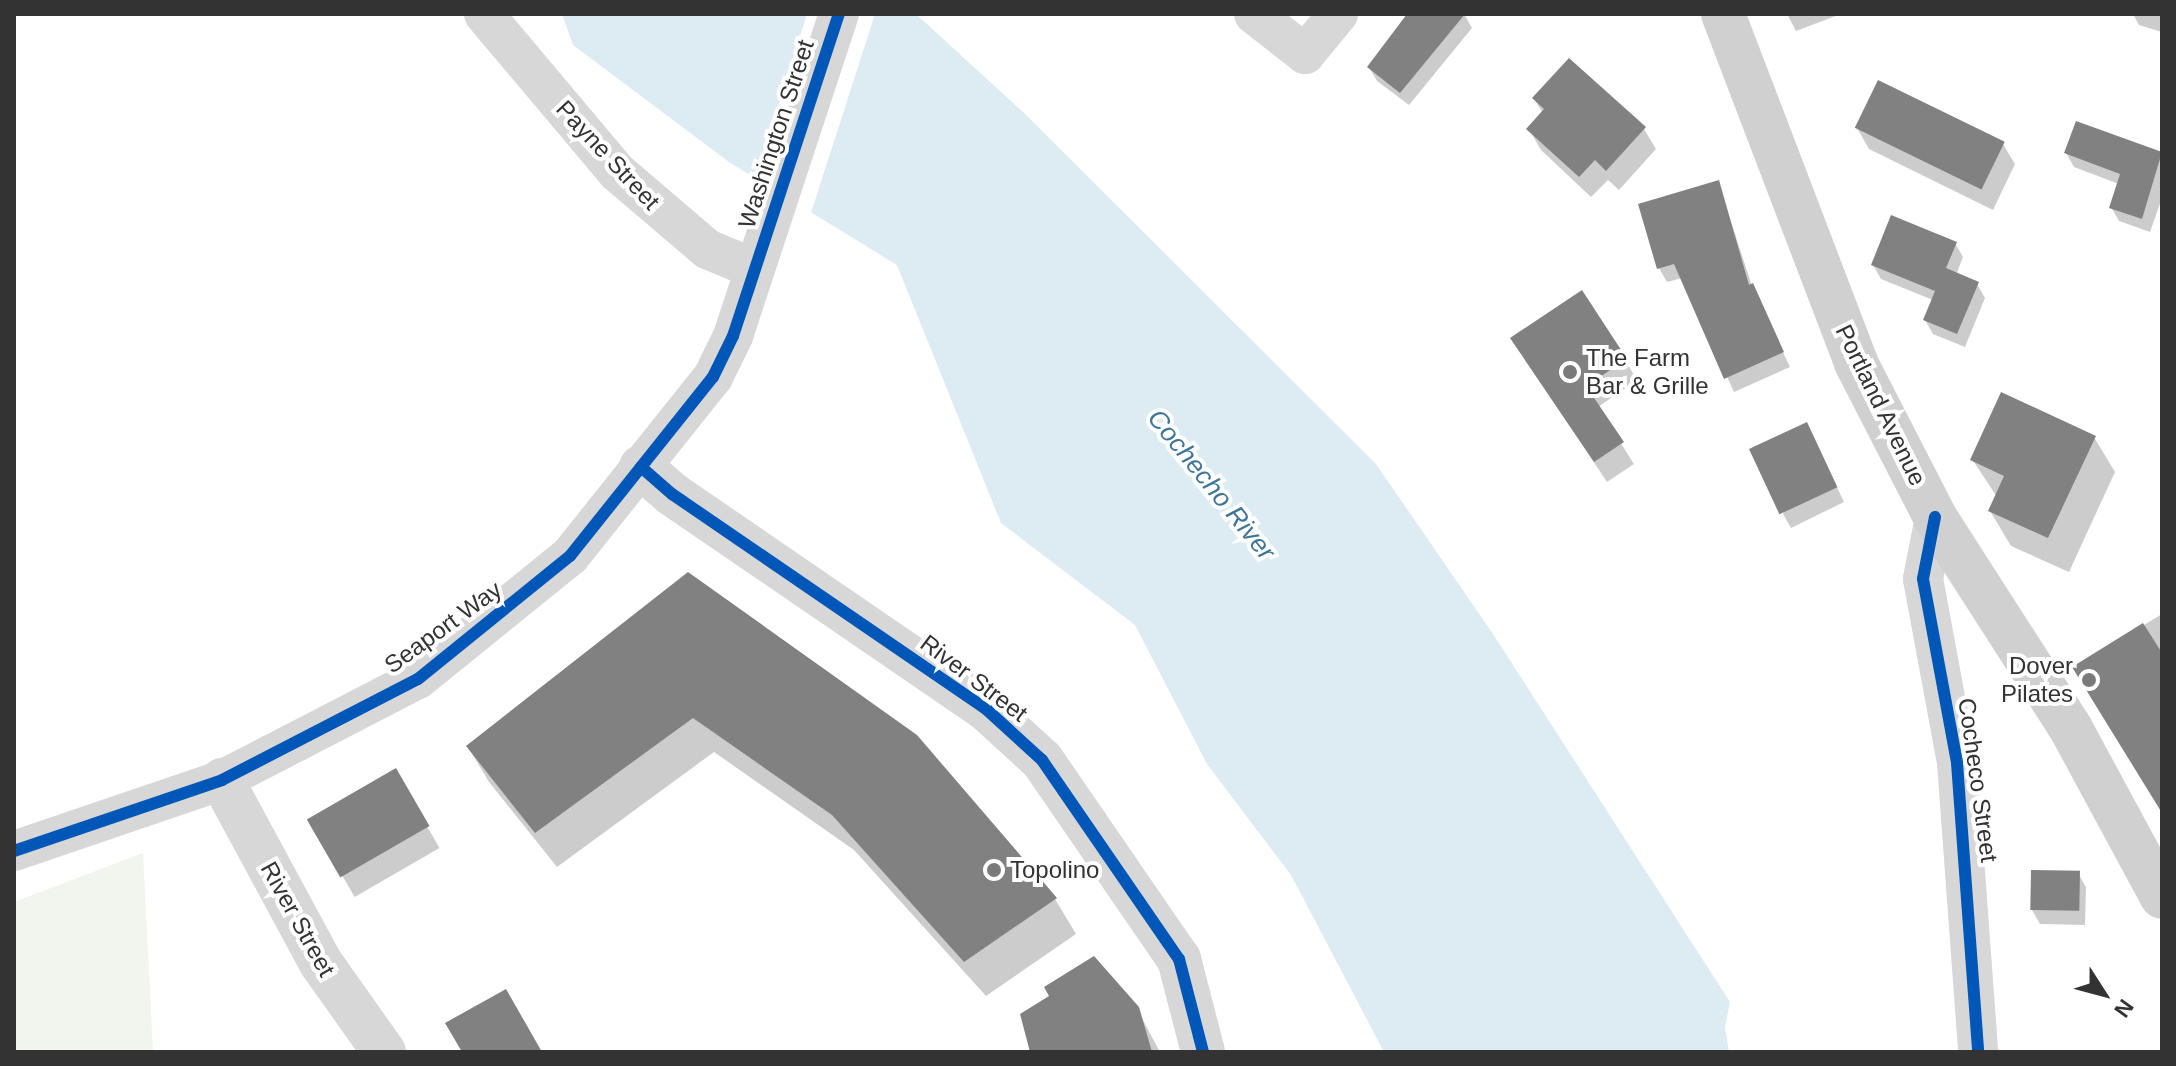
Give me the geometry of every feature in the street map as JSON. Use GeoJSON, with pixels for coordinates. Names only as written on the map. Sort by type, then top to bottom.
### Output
{"type":"FeatureCollection","features":[{"type":"Feature","properties":{"kind":"main road","name":"Portland Avenue"},"geometry":{"type":"LineString","coordinates":[[1723,14],[1856,363],[1935,517],[2070,727],[2162,897]]}},
{"type":"Feature","properties":{"kind":"street","name":"Payne Street"},"geometry":{"type":"LineString","coordinates":[[484,14],[617,172],[707,249],[755,269]]}},
{"type":"Feature","properties":{"kind":"street","name":"Washington Street"},"geometry":{"type":"LineString","coordinates":[[755,269],[839,14]]}},
{"type":"Feature","properties":{"kind":"street"},"geometry":{"type":"LineString","coordinates":[[1254,14],[1305,54],[1338,14]]}},
{"type":"Feature","properties":{"kind":"street","name":"Seaport Way"},"geometry":{"type":"LineString","coordinates":[[14,851],[222,780],[418,679],[570,556],[713,377],[755,269]]}},
{"type":"Feature","properties":{"kind":"street","name":"River Street"},"geometry":{"type":"LineString","coordinates":[[641,467],[672,494],[985,708],[1042,760],[1179,959],[1203,1052]]}},
{"type":"Feature","properties":{"kind":"street","name":"Cocheco Street"},"geometry":{"type":"LineString","coordinates":[[1935,517],[1923,579],[1957,763],[1978,1052]]}},
{"type":"Feature","properties":{"kind":"street","name":"River Street"},"geometry":{"type":"LineString","coordinates":[[222,780],[321,963],[384,1052]]}},
{"type":"Feature","properties":{"kind":"shaded area"},"geometry":{"type":"Polygon","coordinates":[[[143,853],[153,1052],[14,1052],[14,902],[143,853]]]}},
{"type":"Feature","properties":{"kind":"water","name":"Cochecho River"},"geometry":{"type":"Polygon","coordinates":[[[562,14],[916,14],[1023,112],[1376,464],[1493,634],[1730,1002],[1725,1027],[1729,1052],[1384,1052],[1291,875],[1207,764],[1135,625],[1001,523],[897,265],[729,162],[573,45],[562,14]]]}},
{"type":"Feature","properties":{"kind":"pier"},"geometry":{"type":"Polygon","coordinates":[[[807,14],[875,14],[810,216],[755,181],[807,14]]]}},
{"type":"Feature","properties":{"kind":"building"},"geometry":{"type":"Polygon","coordinates":[[[1407,14],[1465,14],[1400,93],[1367,67],[1407,14]]]}},
{"type":"Feature","properties":{"kind":"building"},"geometry":{"type":"Polygon","coordinates":[[[1569,58],[1646,127],[1606,171],[1595,160],[1579,177],[1526,129],[1544,109],[1532,98],[1569,58]]]}},
{"type":"Feature","properties":{"kind":"building"},"geometry":{"type":"Polygon","coordinates":[[[1878,80],[2005,142],[1981,189],[1855,128],[1878,80]]]}},
{"type":"Feature","properties":{"kind":"building"},"geometry":{"type":"Polygon","coordinates":[[[2076,121],[2162,152],[2142,219],[2109,208],[2120,174],[2064,153],[2076,121]]]}},
{"type":"Feature","properties":{"kind":"building"},"geometry":{"type":"Polygon","coordinates":[[[1719,180],[1749,285],[1753,283],[1784,352],[1724,379],[1674,264],[1657,269],[1638,204],[1719,180]]]}},
{"type":"Feature","properties":{"kind":"building"},"geometry":{"type":"Polygon","coordinates":[[[1891,215],[1957,242],[1946,268],[1979,282],[1957,334],[1923,320],[1935,291],[1871,265],[1891,215]]]}},
{"type":"Feature","properties":{"kind":"building","name":"The Farm Bar & Grille"},"geometry":{"type":"Polygon","coordinates":[[[1582,290],[1627,359],[1586,386],[1624,442],[1594,462],[1510,338],[1582,290]]]}},
{"type":"Feature","properties":{"kind":"building"},"geometry":{"type":"Polygon","coordinates":[[[2001,392],[2096,436],[2048,538],[1988,511],[2004,476],[1970,460],[2001,392]]]}},
{"type":"Feature","properties":{"kind":"building"},"geometry":{"type":"Polygon","coordinates":[[[1807,422],[1837,487],[1779,514],[1749,449],[1807,422]]]}},
{"type":"Feature","properties":{"kind":"building"},"geometry":{"type":"Polygon","coordinates":[[[688,572],[917,735],[1057,898],[964,962],[832,815],[693,718],[535,833],[466,746],[688,572]]]}},
{"type":"Feature","properties":{"kind":"building"},"geometry":{"type":"Polygon","coordinates":[[[2143,623],[2162,653],[2162,813],[2072,667],[2143,623]]]}},
{"type":"Feature","properties":{"kind":"building"},"geometry":{"type":"Polygon","coordinates":[[[396,768],[430,826],[340,878],[307,820],[396,768]]]}},
{"type":"Feature","properties":{"kind":"building"},"geometry":{"type":"Polygon","coordinates":[[[2031,870],[2080,871],[2079,911],[2030,910],[2031,870]]]}},
{"type":"Feature","properties":{"kind":"building"},"geometry":{"type":"Polygon","coordinates":[[[1094,956],[1139,1007],[1152,1052],[1030,1052],[1020,1014],[1049,996],[1044,987],[1094,956]]]}},
{"type":"Feature","properties":{"kind":"building"},"geometry":{"type":"Polygon","coordinates":[[[506,989],[542,1052],[462,1052],[445,1023],[506,989]]]}},
{"type":"Feature","properties":{"kind":"cycle path"},"geometry":{"type":"LineString","coordinates":[[14,851],[222,780],[418,679],[570,556],[713,377],[733,336],[839,14]]}},
{"type":"Feature","properties":{"kind":"cycle path"},"geometry":{"type":"LineString","coordinates":[[641,467],[672,494],[985,708],[1042,760],[1179,959],[1203,1052]]}},
{"type":"Feature","properties":{"kind":"cycle path"},"geometry":{"type":"LineString","coordinates":[[1935,517],[1923,579],[1957,763],[1978,1052]]}},
{"type":"Feature","properties":{"kind":"place","name":"The Farm Bar & Grille"},"geometry":{"type":"Point","coordinates":[1570,372]}},
{"type":"Feature","properties":{"kind":"place","name":"Dover Pilates"},"geometry":{"type":"Point","coordinates":[2089,680]}},
{"type":"Feature","properties":{"kind":"place","name":"Topolino"},"geometry":{"type":"Point","coordinates":[994,870]}}]}
